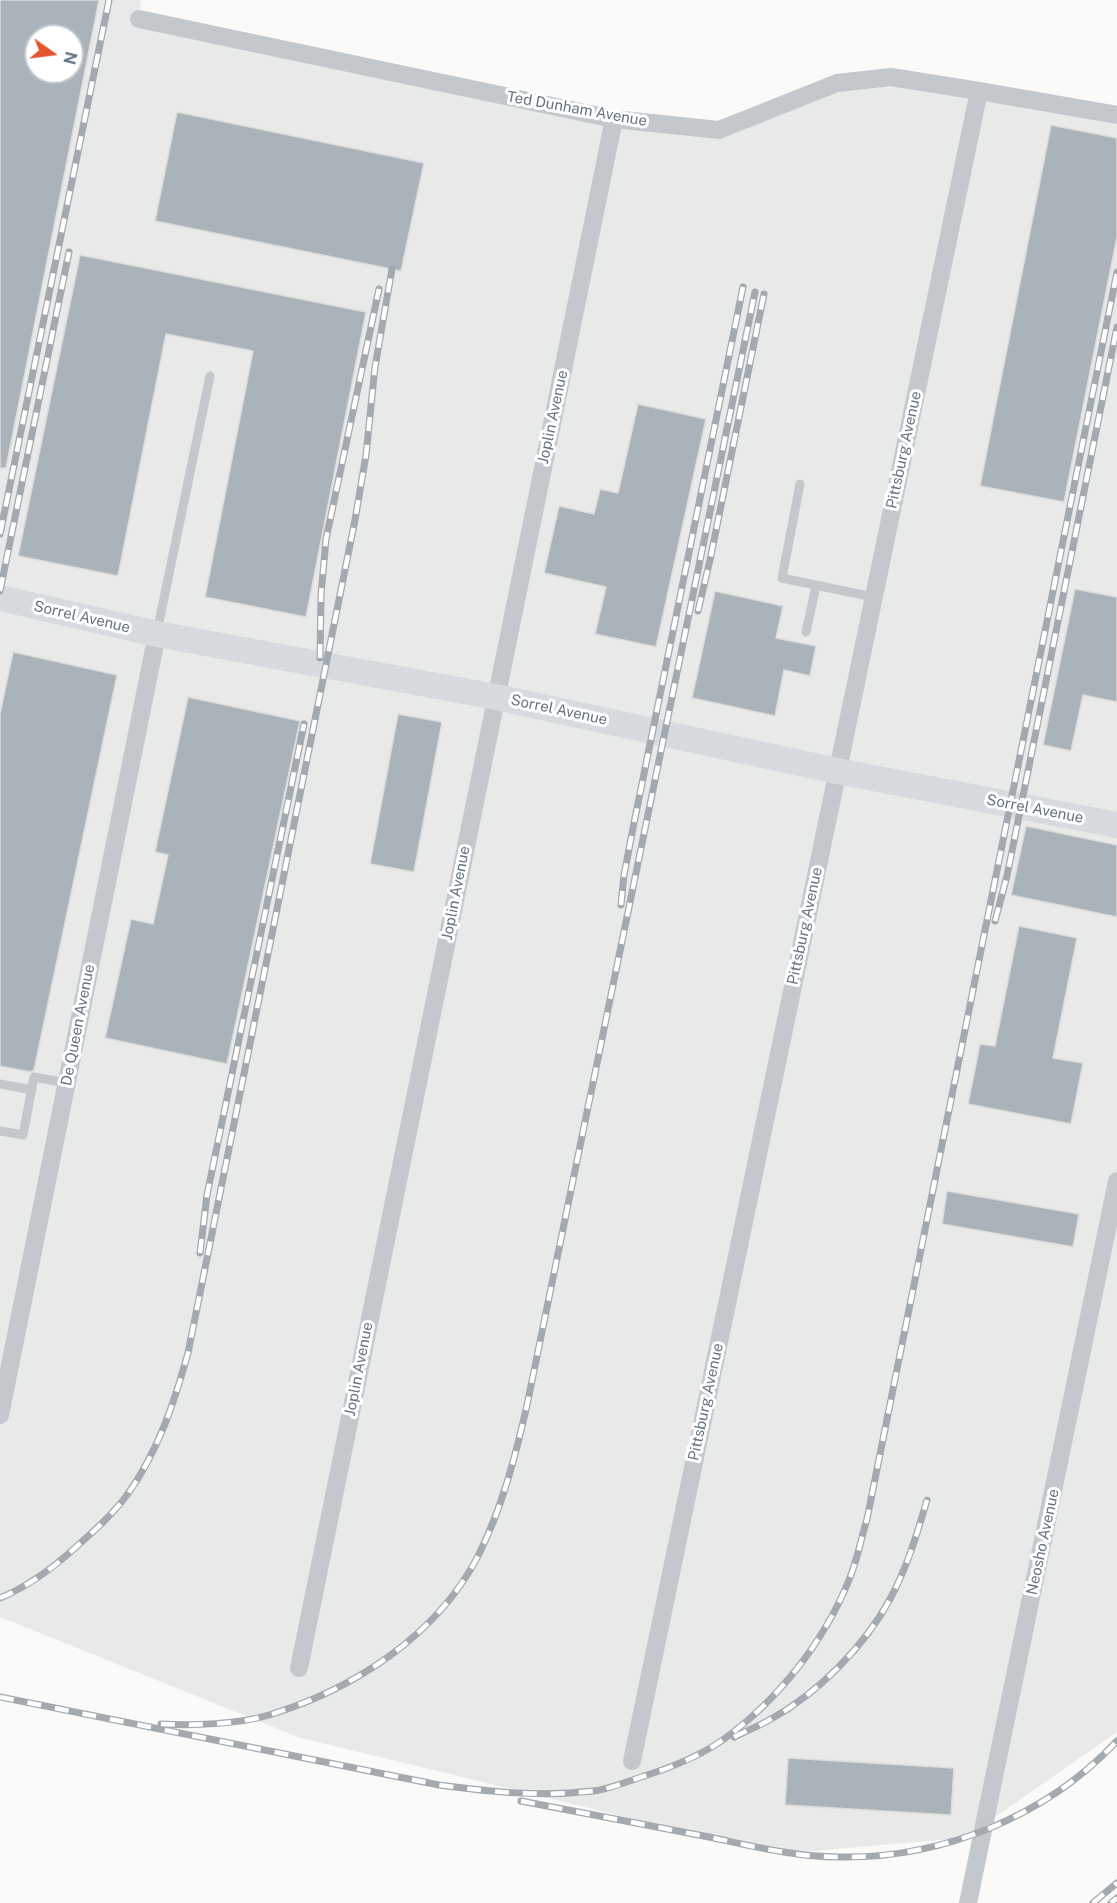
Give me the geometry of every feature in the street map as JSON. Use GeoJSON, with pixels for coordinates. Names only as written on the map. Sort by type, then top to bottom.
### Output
{"type":"FeatureCollection","features":[{"type":"Feature","properties":{"kind":"street","name":"Ted Dunham Avenue"},"geometry":{"type":"LineString","coordinates":[[139,19],[614,119],[719,130],[837,83],[891,77],[1117,115]]}},
{"type":"Feature","properties":{"kind":"street","name":"Pittsburg Avenue"},"geometry":{"type":"LineString","coordinates":[[632,1761],[979,91]]}},
{"type":"Feature","properties":{"kind":"street","name":"Joplin Avenue"},"geometry":{"type":"LineString","coordinates":[[299,1668],[614,119]]}},
{"type":"Feature","properties":{"kind":"street","name":"Sorrel Avenue"},"geometry":{"type":"LineString","coordinates":[[0,598],[157,634],[496,697],[837,771],[1117,825]]}},
{"type":"Feature","properties":{"kind":"street","name":"De Queen Avenue"},"geometry":{"type":"LineString","coordinates":[[0,1415],[157,634]]}},
{"type":"Feature","properties":{"kind":"street","name":"Neosho Avenue"},"geometry":{"type":"LineString","coordinates":[[968,1903],[1117,1181]]}},
{"type":"Feature","properties":{"kind":"lane"},"geometry":{"type":"LineString","coordinates":[[157,634],[210,376]]}},
{"type":"Feature","properties":{"kind":"lane"},"geometry":{"type":"LineString","coordinates":[[800,484],[782,578],[873,597]]}},
{"type":"Feature","properties":{"kind":"lane"},"geometry":{"type":"LineString","coordinates":[[806,632],[816,586]]}},
{"type":"Feature","properties":{"kind":"lane"},"geometry":{"type":"LineString","coordinates":[[0,1131],[23,1135],[34,1077],[67,1083]]}},
{"type":"Feature","properties":{"kind":"lane"},"geometry":{"type":"LineString","coordinates":[[0,1084],[32,1090]]}},
{"type":"Feature","properties":{"kind":"shaded area"},"geometry":{"type":"Polygon","coordinates":[[[0,0],[141,0],[139,18],[719,130],[788,103],[891,77],[1117,115],[1117,1732],[965,1838],[788,1853],[695,1834],[298,1737],[0,1617],[0,0]]]}},
{"type":"Feature","properties":{"kind":"building"},"geometry":{"type":"Polygon","coordinates":[[[0,0],[99,0],[84,75],[84,24],[24,24],[24,84],[82,84],[6,468],[0,468],[0,0]]]}},
{"type":"Feature","properties":{"kind":"building"},"geometry":{"type":"Polygon","coordinates":[[[177,112],[424,163],[401,271],[155,221],[177,112]]]}},
{"type":"Feature","properties":{"kind":"building"},"geometry":{"type":"Polygon","coordinates":[[[1051,125],[1117,138],[1117,237],[1064,502],[980,486],[1051,125]]]}},
{"type":"Feature","properties":{"kind":"building"},"geometry":{"type":"Polygon","coordinates":[[[80,255],[366,312],[306,617],[205,597],[253,351],[166,334],[118,576],[18,556],[80,255]]]}},
{"type":"Feature","properties":{"kind":"building"},"geometry":{"type":"Polygon","coordinates":[[[638,404],[706,419],[656,647],[595,634],[606,587],[544,573],[559,506],[594,514],[600,489],[618,493],[638,404]]]}},
{"type":"Feature","properties":{"kind":"building"},"geometry":{"type":"Polygon","coordinates":[[[1075,589],[1117,597],[1117,702],[1083,695],[1071,751],[1043,745],[1075,589]]]}},
{"type":"Feature","properties":{"kind":"building"},"geometry":{"type":"Polygon","coordinates":[[[715,591],[783,606],[776,638],[816,646],[810,676],[784,670],[775,716],[692,698],[715,591]]]}},
{"type":"Feature","properties":{"kind":"building"},"geometry":{"type":"Polygon","coordinates":[[[13,652],[117,675],[34,1070],[30,1072],[0,1066],[0,714],[13,652]]]}},
{"type":"Feature","properties":{"kind":"building"},"geometry":{"type":"Polygon","coordinates":[[[188,697],[300,721],[227,1064],[105,1038],[131,919],[153,924],[168,855],[155,852],[188,697]]]}},
{"type":"Feature","properties":{"kind":"building"},"geometry":{"type":"Polygon","coordinates":[[[398,714],[442,722],[414,872],[370,864],[398,714]]]}},
{"type":"Feature","properties":{"kind":"building"},"geometry":{"type":"Polygon","coordinates":[[[1026,826],[1117,845],[1117,917],[1011,895],[1026,826]]]}},
{"type":"Feature","properties":{"kind":"building"},"geometry":{"type":"Polygon","coordinates":[[[1019,926],[1077,938],[1053,1058],[1083,1063],[1071,1124],[968,1104],[980,1044],[995,1046],[1019,926]]]}},
{"type":"Feature","properties":{"kind":"building"},"geometry":{"type":"Polygon","coordinates":[[[947,1191],[1079,1214],[1073,1247],[942,1224],[947,1191]]]}},
{"type":"Feature","properties":{"kind":"building"},"geometry":{"type":"Polygon","coordinates":[[[788,1758],[954,1768],[951,1815],[785,1805],[788,1758]]]}},
{"type":"Feature","properties":{"kind":"railway"},"geometry":{"type":"LineString","coordinates":[[0,534],[109,0]]}},
{"type":"Feature","properties":{"kind":"railway"},"geometry":{"type":"LineString","coordinates":[[0,591],[69,252]]}},
{"type":"Feature","properties":{"kind":"railway"},"geometry":{"type":"LineString","coordinates":[[0,1598],[31,1582],[58,1562],[96,1529],[127,1495],[148,1462],[171,1409],[183,1372],[355,520],[366,455],[375,367],[392,269]]}},
{"type":"Feature","properties":{"kind":"railway"},"geometry":{"type":"LineString","coordinates":[[0,1697],[439,1785],[497,1792],[554,1794],[605,1789],[694,1757],[744,1724],[781,1688],[797,1668],[827,1626],[839,1603],[852,1573],[867,1519],[1117,272]]}},
{"type":"Feature","properties":{"kind":"railway"},"geometry":{"type":"LineString","coordinates":[[621,905],[634,823],[743,287]]}},
{"type":"Feature","properties":{"kind":"railway"},"geometry":{"type":"LineString","coordinates":[[320,658],[321,595],[326,539],[379,289]]}},
{"type":"Feature","properties":{"kind":"railway"},"geometry":{"type":"LineString","coordinates":[[161,1724],[216,1724],[257,1718],[300,1704],[361,1675],[416,1635],[440,1611],[461,1585],[487,1538],[513,1463],[527,1405],[755,292]]}},
{"type":"Feature","properties":{"kind":"railway"},"geometry":{"type":"LineString","coordinates":[[698,611],[764,294]]}},
{"type":"Feature","properties":{"kind":"railway"},"geometry":{"type":"LineString","coordinates":[[995,921],[1007,876],[1117,327]]}},
{"type":"Feature","properties":{"kind":"railway"},"geometry":{"type":"LineString","coordinates":[[200,1253],[207,1195],[304,724]]}},
{"type":"Feature","properties":{"kind":"railway"},"geometry":{"type":"LineString","coordinates":[[734,1737],[771,1719],[805,1696],[838,1667],[867,1634],[880,1617],[902,1575],[927,1500]]}},
{"type":"Feature","properties":{"kind":"railway"},"geometry":{"type":"LineString","coordinates":[[521,1801],[790,1853],[823,1857],[878,1856],[954,1841],[990,1828],[1059,1791],[1089,1768],[1117,1741]]}},
{"type":"Feature","properties":{"kind":"railway"},"geometry":{"type":"LineString","coordinates":[[1093,1903],[1117,1883]]}},
{"type":"Feature","properties":{"kind":"railway"},"geometry":{"type":"LineString","coordinates":[[1111,1903],[1117,1898]]}}]}
